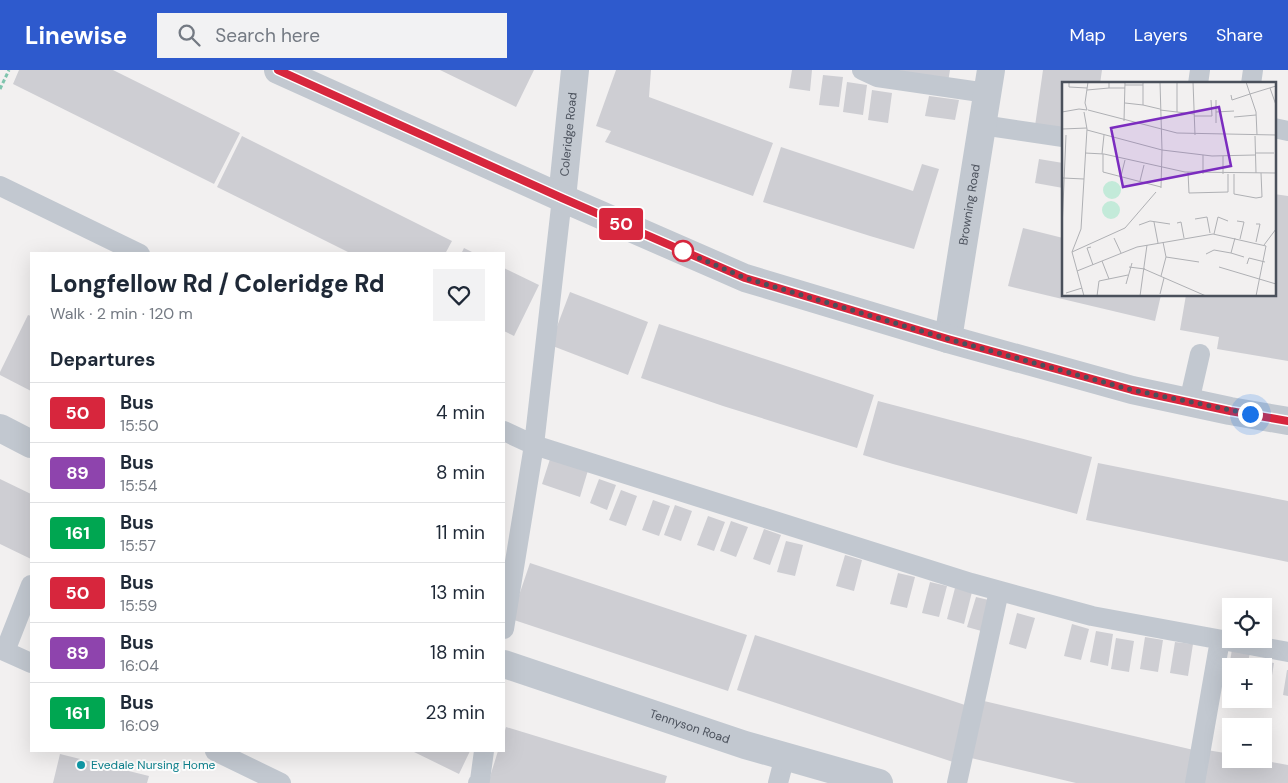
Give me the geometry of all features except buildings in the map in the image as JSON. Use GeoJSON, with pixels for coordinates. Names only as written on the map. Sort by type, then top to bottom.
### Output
{"type":"FeatureCollection","features":[{"type":"Feature","properties":{"kind":"street"},"geometry":{"type":"LineString","coordinates":[[278,70],[745,278],[948,339],[1132,390],[1288,421]]}},
{"type":"Feature","properties":{"kind":"street","name":"Coleridge Road"},"geometry":{"type":"LineString","coordinates":[[562,198],[576,70]]}},
{"type":"Feature","properties":{"kind":"street","name":"Browning Road"},"geometry":{"type":"LineString","coordinates":[[948,339],[989,82]]}},
{"type":"Feature","properties":{"kind":"street"},"geometry":{"type":"LineString","coordinates":[[0,428],[30,443]]}},
{"type":"Feature","properties":{"kind":"street","name":"Tennyson Road"},"geometry":{"type":"LineString","coordinates":[[505,664],[745,745],[878,783]]}},
{"type":"Feature","properties":{"kind":"lane"},"geometry":{"type":"LineString","coordinates":[[862,70],[877,77],[989,82]]}},
{"type":"Feature","properties":{"kind":"lane"},"geometry":{"type":"LineString","coordinates":[[982,125],[1062,137]]}},
{"type":"Feature","properties":{"kind":"lane"},"geometry":{"type":"LineString","coordinates":[[0,186],[136,252]]}},
{"type":"Feature","properties":{"kind":"lane"},"geometry":{"type":"LineString","coordinates":[[505,623],[534,446],[562,198]]}},
{"type":"Feature","properties":{"kind":"lane"},"geometry":{"type":"LineString","coordinates":[[1189,402],[1200,354]]}},
{"type":"Feature","properties":{"kind":"lane"},"geometry":{"type":"LineString","coordinates":[[505,432],[534,446],[999,591],[1092,616],[1288,652]]}},
{"type":"Feature","properties":{"kind":"lane"},"geometry":{"type":"LineString","coordinates":[[30,587],[3,650],[30,663]]}},
{"type":"Feature","properties":{"kind":"lane"},"geometry":{"type":"LineString","coordinates":[[957,783],[999,591]]}},
{"type":"Feature","properties":{"kind":"lane"},"geometry":{"type":"LineString","coordinates":[[1195,783],[1220,640]]}},
{"type":"Feature","properties":{"kind":"lane"},"geometry":{"type":"LineString","coordinates":[[217,752],[281,783]]}},
{"type":"Feature","properties":{"kind":"lane"},"geometry":{"type":"LineString","coordinates":[[478,783],[484,752]]}},
{"type":"Feature","properties":{"kind":"lane"},"geometry":{"type":"LineString","coordinates":[[778,783],[784,756]]}},
{"type":"Feature","properties":{"kind":"path"},"geometry":{"type":"LineString","coordinates":[[0,89],[9,70]]}},
{"type":"Feature","properties":{"kind":"bus line","name":"50"},"geometry":{"type":"LineString","coordinates":[[278,70],[745,278],[948,339],[1132,390],[1288,421]]}},
{"type":"Feature","properties":{"kind":"place","name":"Evedale Nursing Home"},"geometry":{"type":"Point","coordinates":[81,765]}},
{"type":"Feature","properties":{"kind":"route"},"geometry":{"type":"LineString","coordinates":[[683,251],[745,278],[948,339],[1132,390],[1250,414]]}}]}
